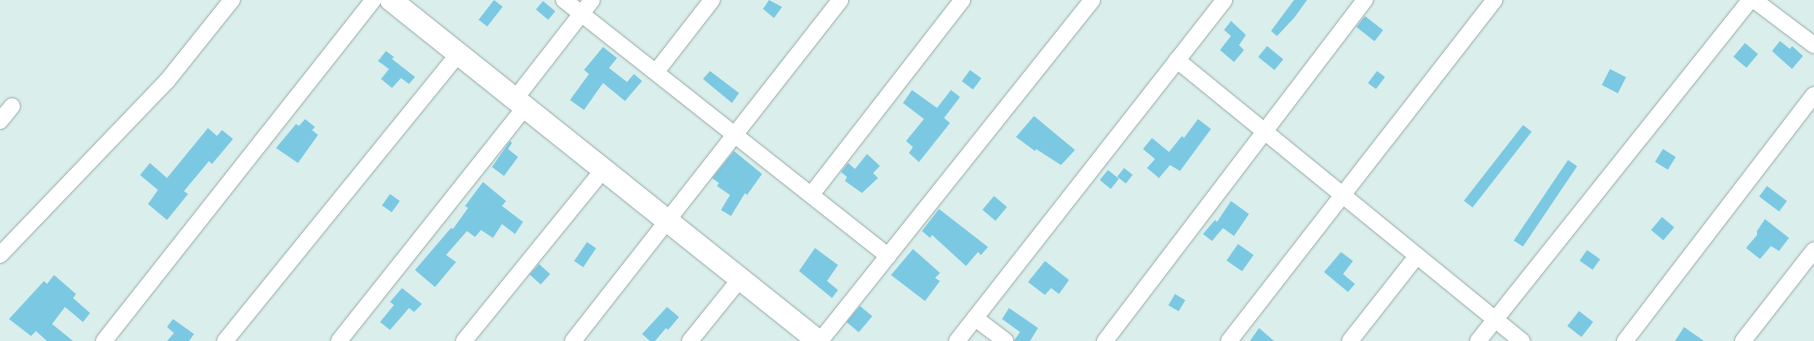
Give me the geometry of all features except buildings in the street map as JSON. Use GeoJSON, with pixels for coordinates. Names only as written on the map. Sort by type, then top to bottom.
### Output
{"type":"FeatureCollection","features":[{"type":"Feature","properties":{"kind":"street"},"geometry":{"type":"LineString","coordinates":[[0,254],[167,82],[232,0]]}},
{"type":"Feature","properties":{"kind":"street"},"geometry":{"type":"LineString","coordinates":[[104,341],[373,0]]}},
{"type":"Feature","properties":{"kind":"street"},"geometry":{"type":"LineString","coordinates":[[391,0],[819,341],[1092,0]]}},
{"type":"Feature","properties":{"kind":"street"},"geometry":{"type":"LineString","coordinates":[[564,0],[888,256]]}},
{"type":"Feature","properties":{"kind":"street"},"geometry":{"type":"LineString","coordinates":[[339,341],[520,103],[592,0]]}},
{"type":"Feature","properties":{"kind":"street"},"geometry":{"type":"LineString","coordinates":[[656,72],[712,0]]}},
{"type":"Feature","properties":{"kind":"street"},"geometry":{"type":"LineString","coordinates":[[573,341],[840,0]]}},
{"type":"Feature","properties":{"kind":"street"},"geometry":{"type":"LineString","coordinates":[[811,195],[962,0]]}},
{"type":"Feature","properties":{"kind":"street"},"geometry":{"type":"LineString","coordinates":[[957,341],[1224,0]]}},
{"type":"Feature","properties":{"kind":"street"},"geometry":{"type":"LineString","coordinates":[[1104,341],[1366,0]]}},
{"type":"Feature","properties":{"kind":"street"},"geometry":{"type":"LineString","coordinates":[[1229,341],[1494,0]]}},
{"type":"Feature","properties":{"kind":"street"},"geometry":{"type":"LineString","coordinates":[[1478,341],[1750,0]]}},
{"type":"Feature","properties":{"kind":"street"},"geometry":{"type":"LineString","coordinates":[[1754,0],[1814,45]]}},
{"type":"Feature","properties":{"kind":"street"},"geometry":{"type":"LineString","coordinates":[[225,341],[458,54]]}},
{"type":"Feature","properties":{"kind":"street"},"geometry":{"type":"LineString","coordinates":[[1177,60],[1522,341]]}},
{"type":"Feature","properties":{"kind":"street"},"geometry":{"type":"LineString","coordinates":[[1625,341],[1814,95]]}},
{"type":"Feature","properties":{"kind":"street"},"geometry":{"type":"LineString","coordinates":[[0,121],[12,106]]}},
{"type":"Feature","properties":{"kind":"street"},"geometry":{"type":"LineString","coordinates":[[464,341],[603,170]]}},
{"type":"Feature","properties":{"kind":"street"},"geometry":{"type":"LineString","coordinates":[[1743,341],[1814,250]]}},
{"type":"Feature","properties":{"kind":"street"},"geometry":{"type":"LineString","coordinates":[[1350,341],[1417,256]]}},
{"type":"Feature","properties":{"kind":"street"},"geometry":{"type":"LineString","coordinates":[[690,341],[740,279]]}},
{"type":"Feature","properties":{"kind":"street"},"geometry":{"type":"LineString","coordinates":[[975,318],[1005,341]]}}]}
